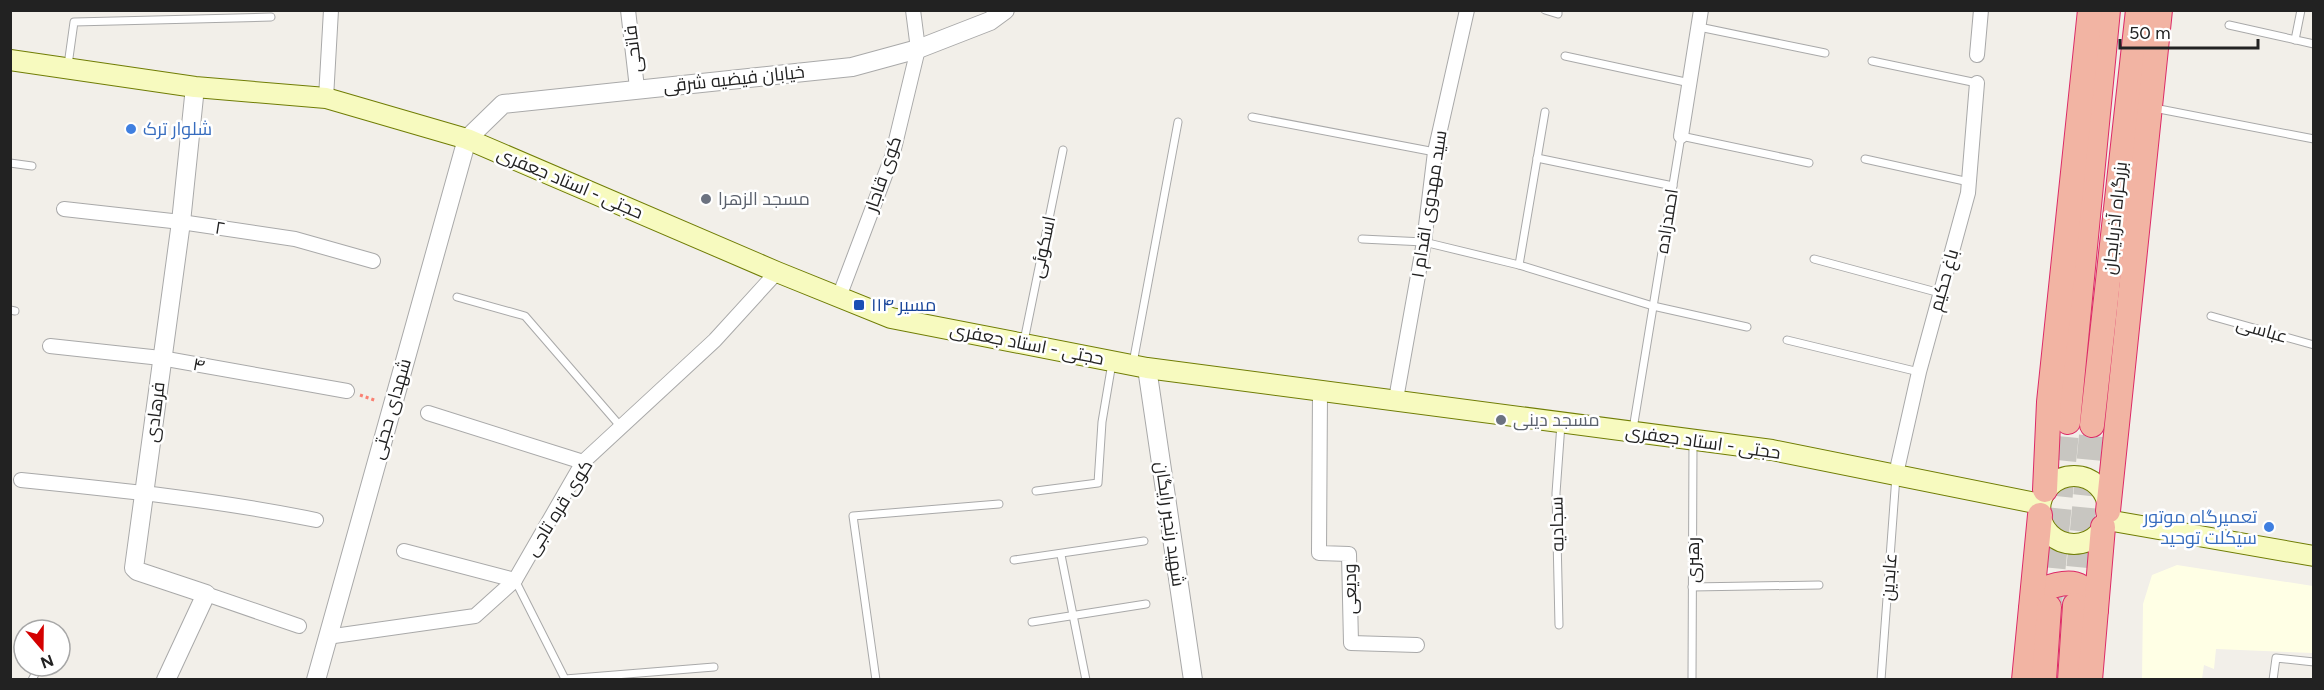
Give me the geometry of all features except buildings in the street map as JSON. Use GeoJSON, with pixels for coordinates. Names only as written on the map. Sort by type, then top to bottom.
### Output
{"type":"FeatureCollection","features":[{"type":"Feature","properties":{"kind":"highway"},"geometry":{"type":"LineString","coordinates":[[2044,680],[2040,608],[2042,503],[2049,402],[2090,10]]}},
{"type":"Feature","properties":{"kind":"highway","name":"بزرگراه آذربایجان"},"geometry":{"type":"LineString","coordinates":[[2068,422],[2108,10]]}},
{"type":"Feature","properties":{"kind":"highway","name":"بزرگراه آذربایجان"},"geometry":{"type":"LineString","coordinates":[[2092,425],[2138,10]]}},
{"type":"Feature","properties":{"kind":"highway"},"geometry":{"type":"LineString","coordinates":[[2070,680],[2106,520],[2120,411],[2160,10]]}},
{"type":"Feature","properties":{"kind":"highway"},"geometry":{"type":"LineString","coordinates":[[2049,402],[2056,419],[2069,431],[2088,434],[2105,428],[2120,411]]}},
{"type":"Feature","properties":{"kind":"highway"},"geometry":{"type":"LineString","coordinates":[[2024,680],[2040,608],[2041,590],[2060,582],[2082,586],[2091,595],[2085,608],[2090,680]]}},
{"type":"Feature","properties":{"kind":"main road","name":"حجتی - استاد جعفری"},"geometry":{"type":"LineString","coordinates":[[10,60],[195,87],[326,98],[467,139],[777,272],[891,318],[1140,367],[1772,450],[2042,503]]}},
{"type":"Feature","properties":{"kind":"main road"},"geometry":{"type":"LineString","coordinates":[[2070,476],[2085,478],[2097,485],[2106,497],[2106,520],[2097,536],[2088,541],[2067,543],[2049,533],[2042,503],[2057,481],[2070,476]]}},
{"type":"Feature","properties":{"kind":"main road"},"geometry":{"type":"LineString","coordinates":[[2106,520],[2313,556]]}},
{"type":"Feature","properties":{"kind":"street"},"geometry":{"type":"LineString","coordinates":[[326,98],[331,10]]}},
{"type":"Feature","properties":{"kind":"street","name":"فاتحی"},"geometry":{"type":"LineString","coordinates":[[628,10],[638,88]]}},
{"type":"Feature","properties":{"kind":"street"},"geometry":{"type":"LineString","coordinates":[[913,10],[918,50]]}},
{"type":"Feature","properties":{"kind":"street","name":"خیابان فیضیه شرقی"},"geometry":{"type":"LineString","coordinates":[[467,139],[503,104],[852,67],[918,50],[990,21],[1005,10]]}},
{"type":"Feature","properties":{"kind":"street","name":"سید مهدوی اقدام ۱"},"geometry":{"type":"LineString","coordinates":[[1396,399],[1424,242],[1435,152],[1467,10]]}},
{"type":"Feature","properties":{"kind":"street","name":"احمدزاده"},"geometry":{"type":"LineString","coordinates":[[1681,136],[1701,10]]}},
{"type":"Feature","properties":{"kind":"street"},"geometry":{"type":"LineString","coordinates":[[1977,55],[1981,10]]}},
{"type":"Feature","properties":{"kind":"street","name":"کوی قاجار"},"geometry":{"type":"LineString","coordinates":[[838,297],[892,157],[918,50]]}},
{"type":"Feature","properties":{"kind":"street","name":"باغ حکیم"},"geometry":{"type":"LineString","coordinates":[[1896,474],[1918,372],[1968,193],[1977,83]]}},
{"type":"Feature","properties":{"kind":"street","name":"فرهادی"},"geometry":{"type":"LineString","coordinates":[[195,87],[181,222],[161,358],[135,570],[206,594]]}},
{"type":"Feature","properties":{"kind":"street","name":"شهدای حجتی"},"geometry":{"type":"LineString","coordinates":[[316,680],[467,139]]}},
{"type":"Feature","properties":{"kind":"street","name":"۲"},"geometry":{"type":"LineString","coordinates":[[64,209],[181,222],[295,239],[373,261]]}},
{"type":"Feature","properties":{"kind":"street","name":"کوی قره تاجی"},"geometry":{"type":"LineString","coordinates":[[327,637],[475,616],[515,580],[583,462],[715,340],[777,272]]}},
{"type":"Feature","properties":{"kind":"street","name":"۴"},"geometry":{"type":"LineString","coordinates":[[50,346],[161,358],[347,391]]}},
{"type":"Feature","properties":{"kind":"street","name":"شهید رنجبر رایگان"},"geometry":{"type":"LineString","coordinates":[[1140,367],[1193,680]]}},
{"type":"Feature","properties":{"kind":"street","name":"ودیعی"},"geometry":{"type":"LineString","coordinates":[[1320,391],[1319,553],[1350,554],[1351,643],[1417,645]]}},
{"type":"Feature","properties":{"kind":"street"},"geometry":{"type":"LineString","coordinates":[[428,413],[583,462]]}},
{"type":"Feature","properties":{"kind":"street"},"geometry":{"type":"LineString","coordinates":[[21,480],[145,492],[258,508],[316,520]]}},
{"type":"Feature","properties":{"kind":"street"},"geometry":{"type":"LineString","coordinates":[[404,551],[515,580]]}},
{"type":"Feature","properties":{"kind":"street"},"geometry":{"type":"LineString","coordinates":[[166,680],[206,594],[299,626]]}},
{"type":"Feature","properties":{"kind":"lane"},"geometry":{"type":"LineString","coordinates":[[1545,10],[1558,14],[1558,10]]}},
{"type":"Feature","properties":{"kind":"lane"},"geometry":{"type":"LineString","coordinates":[[2295,40],[2301,10]]}},
{"type":"Feature","properties":{"kind":"lane"},"geometry":{"type":"LineString","coordinates":[[67,68],[74,22],[271,17]]}},
{"type":"Feature","properties":{"kind":"lane"},"geometry":{"type":"LineString","coordinates":[[2229,25],[2313,44]]}},
{"type":"Feature","properties":{"kind":"lane"},"geometry":{"type":"LineString","coordinates":[[1699,27],[1825,53]]}},
{"type":"Feature","properties":{"kind":"lane"},"geometry":{"type":"LineString","coordinates":[[1565,56],[1689,83]]}},
{"type":"Feature","properties":{"kind":"lane"},"geometry":{"type":"LineString","coordinates":[[1872,61],[1977,83]]}},
{"type":"Feature","properties":{"kind":"lane"},"geometry":{"type":"LineString","coordinates":[[2149,107],[2313,139]]}},
{"type":"Feature","properties":{"kind":"lane"},"geometry":{"type":"LineString","coordinates":[[1519,265],[1545,112]]}},
{"type":"Feature","properties":{"kind":"lane"},"geometry":{"type":"LineString","coordinates":[[1252,117],[1435,152]]}},
{"type":"Feature","properties":{"kind":"lane"},"geometry":{"type":"LineString","coordinates":[[1140,367],[1178,122]]}},
{"type":"Feature","properties":{"kind":"lane"},"geometry":{"type":"LineString","coordinates":[[1681,136],[1809,163]]}},
{"type":"Feature","properties":{"kind":"lane","name":"احمدزاده"},"geometry":{"type":"LineString","coordinates":[[1633,432],[1681,136]]}},
{"type":"Feature","properties":{"kind":"lane","name":"اسکوئی"},"geometry":{"type":"LineString","coordinates":[[1023,344],[1063,150]]}},
{"type":"Feature","properties":{"kind":"lane"},"geometry":{"type":"LineString","coordinates":[[1537,158],[1673,186]]}},
{"type":"Feature","properties":{"kind":"lane"},"geometry":{"type":"LineString","coordinates":[[1865,159],[1969,182]]}},
{"type":"Feature","properties":{"kind":"lane"},"geometry":{"type":"LineString","coordinates":[[10,163],[32,166]]}},
{"type":"Feature","properties":{"kind":"lane"},"geometry":{"type":"LineString","coordinates":[[1362,240],[1424,242],[1519,265],[1653,306],[1747,327]]}},
{"type":"Feature","properties":{"kind":"lane"},"geometry":{"type":"LineString","coordinates":[[1814,259],[1940,293]]}},
{"type":"Feature","properties":{"kind":"lane"},"geometry":{"type":"LineString","coordinates":[[457,297],[525,316],[621,427]]}},
{"type":"Feature","properties":{"kind":"lane","name":"عباسی"},"geometry":{"type":"LineString","coordinates":[[2211,316],[2313,345]]}},
{"type":"Feature","properties":{"kind":"lane"},"geometry":{"type":"LineString","coordinates":[[1787,340],[1918,372]]}},
{"type":"Feature","properties":{"kind":"lane"},"geometry":{"type":"LineString","coordinates":[[1036,491],[1098,483],[1102,422],[1113,361]]}},
{"type":"Feature","properties":{"kind":"lane","name":"سجادیه"},"geometry":{"type":"LineString","coordinates":[[1558,625],[1556,493],[1561,423]]}},
{"type":"Feature","properties":{"kind":"lane","name":"رهبری"},"geometry":{"type":"LineString","coordinates":[[1692,680],[1693,440]]}},
{"type":"Feature","properties":{"kind":"lane","name":"عابدین"},"geometry":{"type":"LineString","coordinates":[[1881,680],[1896,474]]}},
{"type":"Feature","properties":{"kind":"lane"},"geometry":{"type":"LineString","coordinates":[[876,680],[853,516],[999,504]]}},
{"type":"Feature","properties":{"kind":"lane"},"geometry":{"type":"LineString","coordinates":[[1014,560],[1061,555],[1144,541]]}},
{"type":"Feature","properties":{"kind":"lane"},"geometry":{"type":"LineString","coordinates":[[1061,555],[1086,680]]}},
{"type":"Feature","properties":{"kind":"lane"},"geometry":{"type":"LineString","coordinates":[[515,580],[565,679],[714,667]]}},
{"type":"Feature","properties":{"kind":"lane"},"geometry":{"type":"LineString","coordinates":[[1692,587],[1819,585]]}},
{"type":"Feature","properties":{"kind":"lane"},"geometry":{"type":"LineString","coordinates":[[1032,622],[1146,604]]}},
{"type":"Feature","properties":{"kind":"lane"},"geometry":{"type":"LineString","coordinates":[[2273,680],[2276,658],[2313,662]]}},
{"type":"Feature","properties":{"kind":"shaded area"},"geometry":{"type":"Polygon","coordinates":[[[2177,565],[2313,586],[2313,653],[2216,649],[2214,669],[2204,665],[2202,679],[2142,679],[2143,604],[2152,575],[2177,565]]]}},
{"type":"Feature","properties":{"kind":"tunnel"},"geometry":{"type":"LineString","coordinates":[[2050,604],[2068,422]]}},
{"type":"Feature","properties":{"kind":"tunnel"},"geometry":{"type":"LineString","coordinates":[[2075,603],[2092,425]]}},
{"type":"Feature","properties":{"kind":"place","name":"شلوار ترک"},"geometry":{"type":"Point","coordinates":[131,129]}},
{"type":"Feature","properties":{"kind":"place","name":"مسجد الزهرا"},"geometry":{"type":"Point","coordinates":[706,199]}},
{"type":"Feature","properties":{"kind":"place","name":"مسیر ۱۱۴"},"geometry":{"type":"Point","coordinates":[859,305]}},
{"type":"Feature","properties":{"kind":"place","name":"مسجد دینی"},"geometry":{"type":"Point","coordinates":[1501,420]}},
{"type":"Feature","properties":{"kind":"place","name":"تعمیرگاه موتور سیکلت توحید"},"geometry":{"type":"Point","coordinates":[2269,527]}}]}
